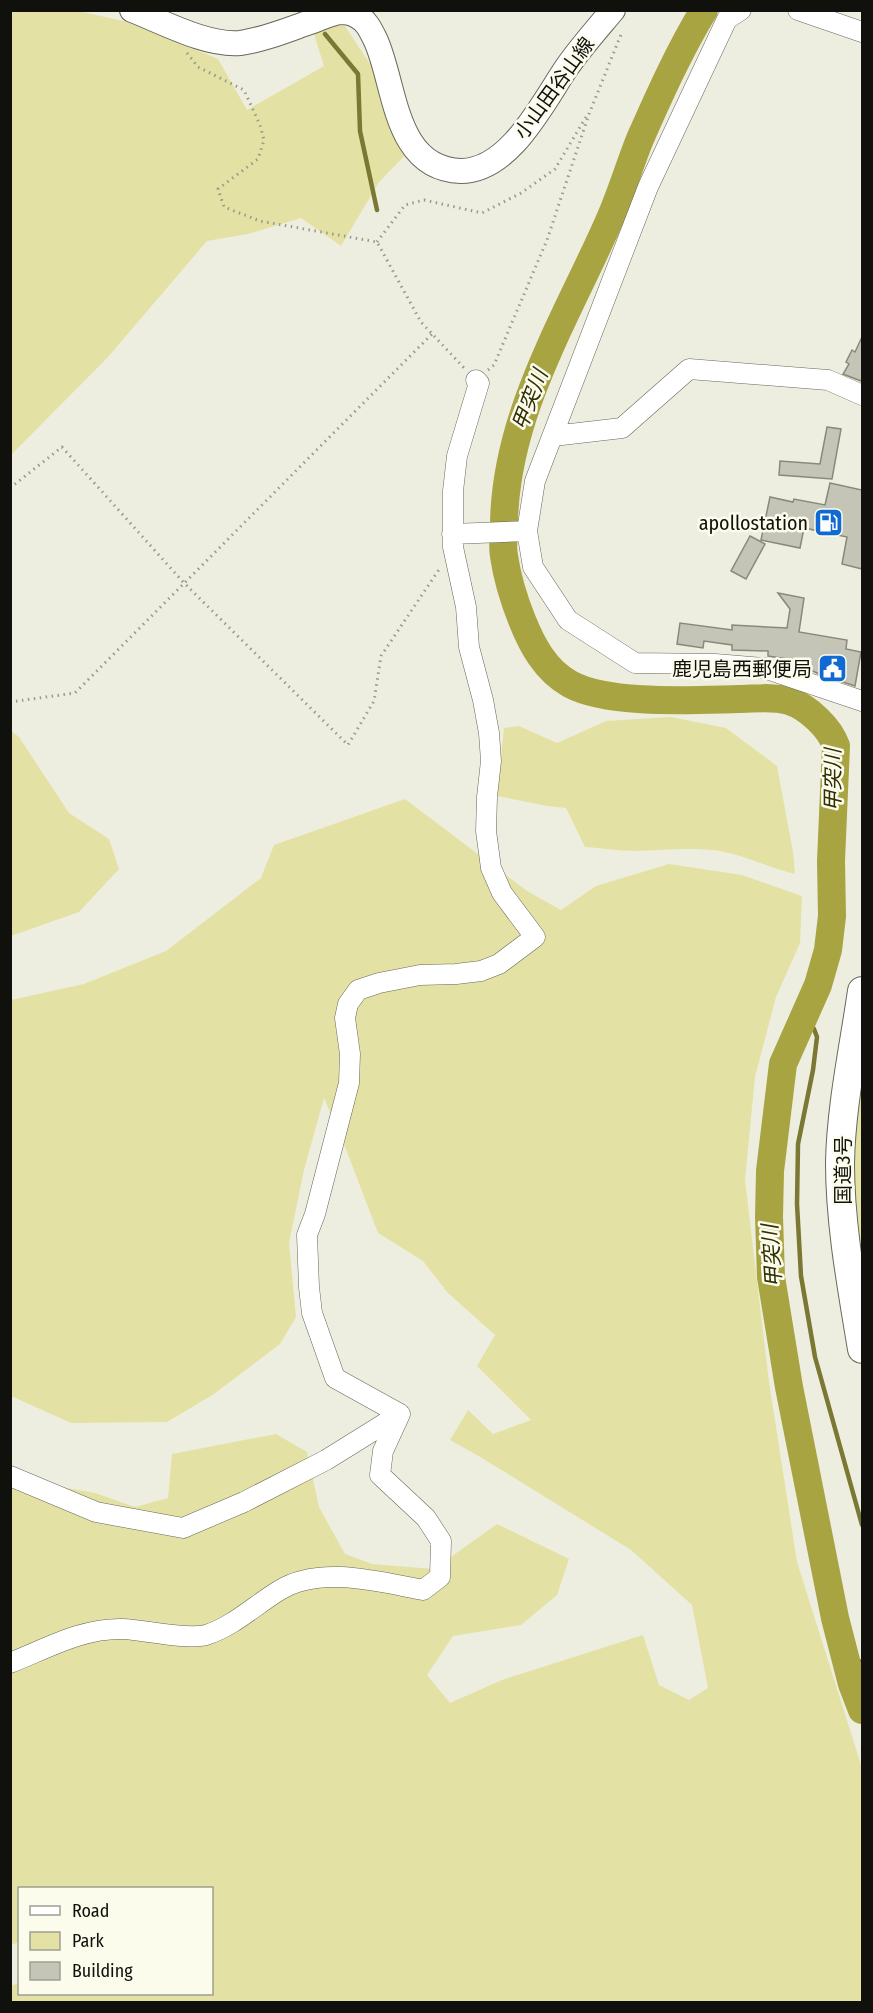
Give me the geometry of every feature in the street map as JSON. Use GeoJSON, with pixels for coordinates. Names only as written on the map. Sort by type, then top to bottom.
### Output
{"type":"FeatureCollection","features":[{"type":"Feature","properties":{"kind":"highway","name":"国道3号"},"geometry":{"type":"LineString","coordinates":[[862,991],[840,1161],[841,1194],[850,1272],[862,1349]]}},
{"type":"Feature","properties":{"kind":"main road","name":"小山田谷山線"},"geometry":{"type":"LineString","coordinates":[[132,10],[199,36],[228,43],[253,40],[341,12],[357,16],[369,27],[382,56],[392,95],[407,138],[414,149],[430,162],[451,170],[462,171],[482,166],[507,151],[518,140],[568,66],[619,18]]}},
{"type":"Feature","properties":{"kind":"street"},"geometry":{"type":"LineString","coordinates":[[741,10],[728,19],[648,187],[535,481],[527,531],[533,567],[568,620],[635,663],[715,664],[764,668],[862,701]]}},
{"type":"Feature","properties":{"kind":"street"},"geometry":{"type":"LineString","coordinates":[[798,10],[862,32]]}},
{"type":"Feature","properties":{"kind":"street"},"geometry":{"type":"LineString","coordinates":[[553,436],[622,428],[689,369],[828,380],[862,395]]}},
{"type":"Feature","properties":{"kind":"street"},"geometry":{"type":"LineString","coordinates":[[400,1414],[335,1377],[312,1312],[308,1235],[349,1083],[350,1054],[345,1018],[348,1004],[358,990],[379,983],[420,975],[456,974],[490,968],[499,964],[535,937],[502,893],[491,868],[486,831],[491,761],[489,733],[469,647],[466,607],[453,541],[453,491],[457,456],[479,383],[476,380]]}},
{"type":"Feature","properties":{"kind":"street"},"geometry":{"type":"LineString","coordinates":[[453,541],[527,531]]}},
{"type":"Feature","properties":{"kind":"street"},"geometry":{"type":"LineString","coordinates":[[10,1476],[96,1512],[183,1528],[244,1502],[326,1460],[400,1414]]}},
{"type":"Feature","properties":{"kind":"street"},"geometry":{"type":"LineString","coordinates":[[10,1663],[77,1634],[123,1629],[179,1635],[205,1635],[229,1625],[282,1588],[298,1582],[341,1576],[423,1590],[440,1576],[441,1541],[426,1518],[380,1475],[383,1451],[400,1414]]}},
{"type":"Feature","properties":{"kind":"path"},"geometry":{"type":"LineString","coordinates":[[377,242],[421,322],[476,380],[494,365],[548,240],[590,110],[620,34],[619,18]]}},
{"type":"Feature","properties":{"kind":"path"},"geometry":{"type":"LineString","coordinates":[[184,49],[198,67],[244,90],[260,125],[264,140],[258,159],[218,189],[224,207],[260,221],[377,242]]}},
{"type":"Feature","properties":{"kind":"path"},"geometry":{"type":"LineString","coordinates":[[377,242],[405,205],[424,200],[482,213],[521,193],[555,169],[590,110]]}},
{"type":"Feature","properties":{"kind":"path"},"geometry":{"type":"LineString","coordinates":[[10,702],[75,693],[432,334]]}},
{"type":"Feature","properties":{"kind":"path"},"geometry":{"type":"LineString","coordinates":[[10,488],[62,447],[184,583],[348,745],[374,701],[381,656],[453,541]]}},
{"type":"Feature","properties":{"kind":"green space"},"geometry":{"type":"Polygon","coordinates":[[[11,11],[78,11],[132,23],[218,59],[247,110],[324,66],[313,31],[327,25],[345,26],[420,140],[379,182],[341,246],[301,218],[248,234],[207,241],[108,357],[11,455],[11,11]]]}},
{"type":"Feature","properties":{"kind":"green space"},"geometry":{"type":"Polygon","coordinates":[[[671,717],[726,728],[777,766],[795,874],[720,851],[688,849],[630,851],[585,847],[566,808],[497,796],[504,728],[519,726],[557,743],[606,721],[671,717]]]}},
{"type":"Feature","properties":{"kind":"green space"},"geometry":{"type":"Polygon","coordinates":[[[10,730],[19,737],[69,813],[109,839],[119,869],[79,912],[11,936],[10,730]]]}},
{"type":"Feature","properties":{"kind":"green space"},"geometry":{"type":"Polygon","coordinates":[[[405,799],[527,891],[561,910],[596,886],[669,864],[742,875],[802,896],[800,943],[776,997],[755,1077],[745,1180],[769,1382],[797,1562],[862,1768],[862,2002],[11,2002],[10,1986],[18,1983],[18,1995],[213,1995],[213,1887],[18,1887],[18,1942],[11,1945],[11,1483],[23,1480],[95,1493],[135,1507],[168,1498],[172,1454],[276,1434],[307,1452],[319,1507],[345,1554],[372,1564],[434,1569],[497,1524],[569,1559],[557,1595],[521,1625],[453,1636],[427,1675],[450,1703],[502,1680],[643,1635],[659,1685],[689,1700],[708,1688],[692,1605],[631,1550],[450,1440],[468,1410],[493,1434],[531,1420],[477,1366],[495,1335],[447,1292],[423,1261],[378,1233],[324,1098],[304,1170],[289,1243],[296,1317],[280,1344],[214,1394],[167,1422],[71,1423],[11,1396],[11,1000],[84,984],[166,951],[261,878],[274,845],[405,799]]]}},
{"type":"Feature","properties":{"kind":"green space"},"geometry":{"type":"Polygon","coordinates":[[[862,1078],[862,1262],[854,1175],[856,1118],[862,1078]]]}},
{"type":"Feature","properties":{"kind":"building"},"geometry":{"type":"Polygon","coordinates":[[[862,337],[861,381],[843,374],[849,364],[846,362],[852,350],[855,352],[862,337]]]}},
{"type":"Feature","properties":{"kind":"building"},"geometry":{"type":"Polygon","coordinates":[[[827,427],[841,429],[832,479],[779,475],[780,461],[820,464],[827,427]]]}},
{"type":"Feature","properties":{"kind":"building"},"geometry":{"type":"Polygon","coordinates":[[[830,483],[862,490],[862,569],[842,564],[847,537],[804,528],[800,548],[761,540],[770,497],[825,505],[830,483]]]}},
{"type":"Feature","properties":{"kind":"building"},"geometry":{"type":"Polygon","coordinates":[[[750,536],[765,544],[746,579],[731,571],[750,536]]]}},
{"type":"Feature","properties":{"kind":"building"},"geometry":{"type":"Polygon","coordinates":[[[778,593],[804,598],[799,632],[847,640],[846,649],[861,652],[855,686],[819,674],[787,659],[768,656],[768,651],[732,650],[732,645],[704,641],[703,648],[677,644],[680,623],[732,630],[732,625],[787,628],[790,609],[778,593]]]}},
{"type":"Feature","properties":{"kind":"waterway","name":"甲突川"},"geometry":{"type":"LineString","coordinates":[[704,10],[678,57],[647,123],[613,211],[557,331],[526,406],[507,484],[503,552],[514,596],[530,639],[553,672],[570,684],[586,691],[606,695],[651,700],[783,699],[804,708],[817,719],[829,732],[836,746],[831,861],[832,916],[828,950],[818,985],[783,1064],[770,1171],[769,1217],[771,1277],[789,1387],[835,1618],[852,1684],[862,1710]]}},
{"type":"Feature","properties":{"kind":"waterway"},"geometry":{"type":"LineString","coordinates":[[325,34],[358,74],[360,131],[377,210]]}},
{"type":"Feature","properties":{"kind":"waterway"},"geometry":{"type":"LineString","coordinates":[[803,1017],[814,1029],[817,1037],[813,1070],[798,1144],[797,1204],[801,1276],[815,1357],[862,1525]]}},
{"type":"Feature","properties":{"kind":"waterway"},"geometry":{"type":"LineString","coordinates":[[848,1666],[862,1661]]}},
{"type":"Feature","properties":{"kind":"place","name":"apollostation"},"geometry":{"type":"Point","coordinates":[829,523]}},
{"type":"Feature","properties":{"kind":"place","name":"鹿児島西郵便局"},"geometry":{"type":"Point","coordinates":[833,669]}}]}
